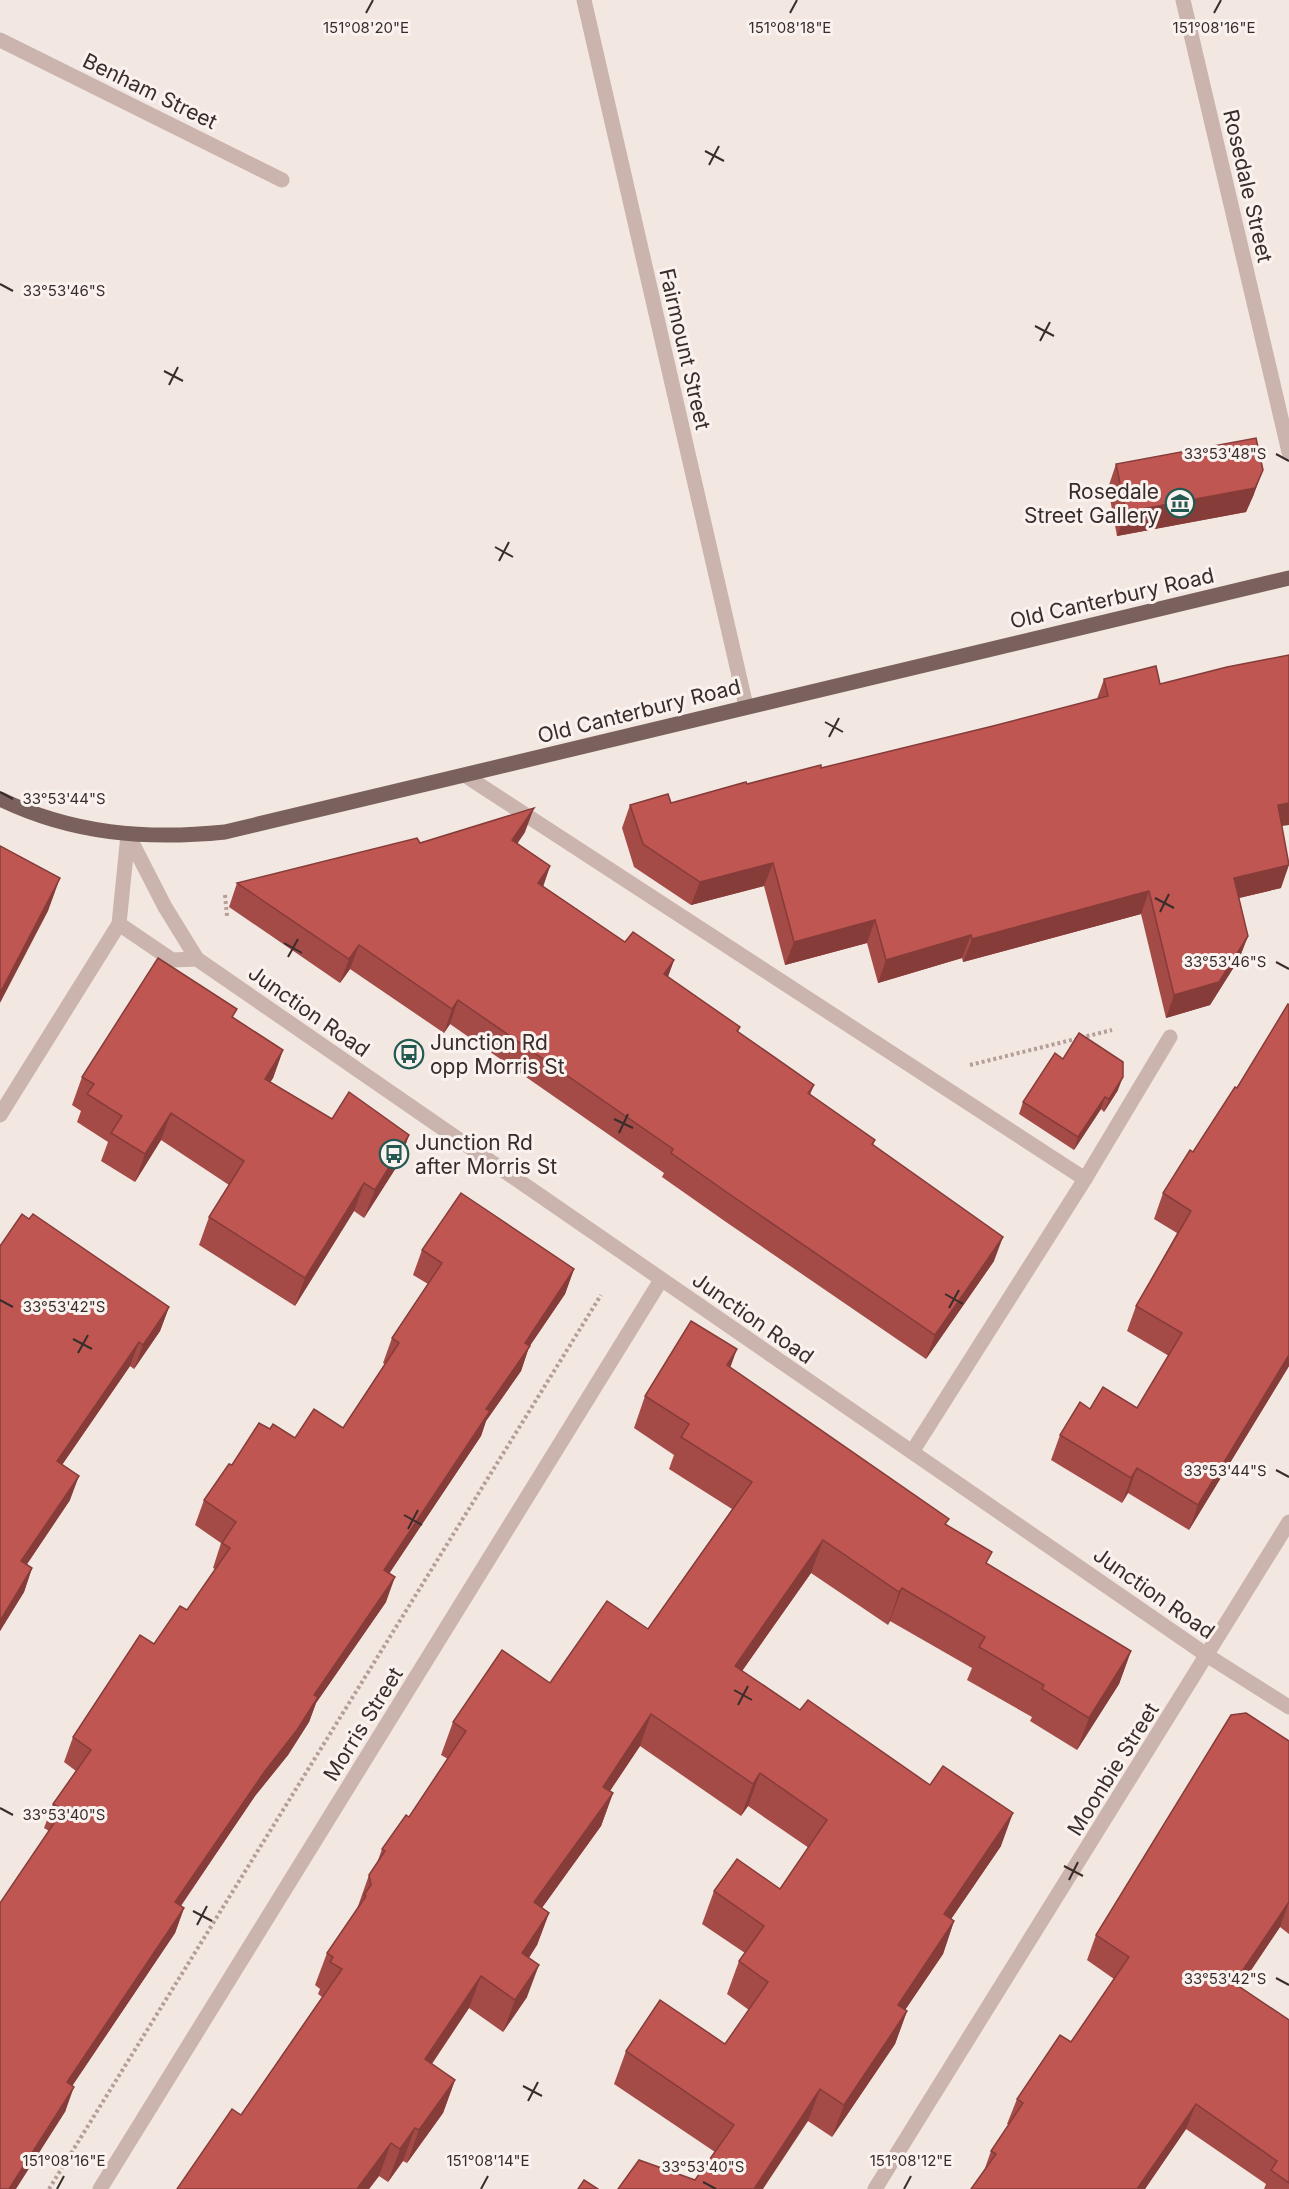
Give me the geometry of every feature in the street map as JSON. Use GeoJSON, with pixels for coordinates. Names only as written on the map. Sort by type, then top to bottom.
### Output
{"type":"FeatureCollection","features":[{"type":"Feature","properties":{"kind":"main road","name":"Old Canterbury Road"},"geometry":{"type":"LineString","coordinates":[[0,798],[49,819],[87,829],[128,835],[175,836],[225,832],[1289,578]]}},
{"type":"Feature","properties":{"kind":"street","name":"Fairmount Street"},"geometry":{"type":"LineString","coordinates":[[584,0],[746,706]]}},
{"type":"Feature","properties":{"kind":"street","name":"Rosedale Street"},"geometry":{"type":"LineString","coordinates":[[1183,0],[1289,452]]}},
{"type":"Feature","properties":{"kind":"street","name":"Benham Street"},"geometry":{"type":"LineString","coordinates":[[0,40],[282,180]]}},
{"type":"Feature","properties":{"kind":"street"},"geometry":{"type":"LineString","coordinates":[[466,776],[1085,1179]]}},
{"type":"Feature","properties":{"kind":"street"},"geometry":{"type":"LineString","coordinates":[[0,1115],[119,924],[128,835]]}},
{"type":"Feature","properties":{"kind":"street","name":"Junction Road"},"geometry":{"type":"LineString","coordinates":[[128,835],[165,907],[197,959],[1208,1656],[1289,1707]]}},
{"type":"Feature","properties":{"kind":"street"},"geometry":{"type":"LineString","coordinates":[[119,924],[172,960],[197,959]]}},
{"type":"Feature","properties":{"kind":"street"},"geometry":{"type":"LineString","coordinates":[[912,1452],[1085,1179],[1170,1037]]}},
{"type":"Feature","properties":{"kind":"street","name":"Morris Street"},"geometry":{"type":"LineString","coordinates":[[100,2189],[661,1280]]}},
{"type":"Feature","properties":{"kind":"street","name":"Moonbie Street"},"geometry":{"type":"LineString","coordinates":[[875,2189],[1208,1656],[1289,1522]]}},
{"type":"Feature","properties":{"kind":"path"},"geometry":{"type":"LineString","coordinates":[[225,895],[227,916]]}},
{"type":"Feature","properties":{"kind":"path"},"geometry":{"type":"LineString","coordinates":[[926,1076],[1112,1030]]}},
{"type":"Feature","properties":{"kind":"path"},"geometry":{"type":"LineString","coordinates":[[49,2189],[602,1295]]}},
{"type":"Feature","properties":{"kind":"building"},"geometry":{"type":"Polygon","coordinates":[[[1256,438],[1263,470],[1255,488],[1126,512],[1116,464],[1256,438]]]}},
{"type":"Feature","properties":{"kind":"building"},"geometry":{"type":"Polygon","coordinates":[[[1289,655],[1289,803],[1278,805],[1289,865],[1234,878],[1248,936],[1219,982],[1174,995],[1149,891],[972,939],[971,935],[886,960],[875,920],[794,942],[773,863],[700,882],[643,844],[630,805],[668,794],[671,803],[746,782],[747,784],[821,765],[821,768],[1108,696],[1104,679],[1156,666],[1160,684],[1227,667],[1289,655]]]}},
{"type":"Feature","properties":{"kind":"building"},"geometry":{"type":"Polygon","coordinates":[[[534,808],[512,840],[550,866],[538,883],[625,942],[633,932],[674,960],[664,974],[740,1027],[737,1031],[814,1085],[808,1093],[875,1140],[872,1144],[1003,1237],[935,1335],[735,1198],[671,1153],[673,1149],[458,1000],[452,1009],[359,945],[349,959],[237,883],[417,838],[420,843],[534,808]]]}},
{"type":"Feature","properties":{"kind":"building"},"geometry":{"type":"Polygon","coordinates":[[[0,846],[60,878],[0,993],[0,846]]]}},
{"type":"Feature","properties":{"kind":"building"},"geometry":{"type":"Polygon","coordinates":[[[158,958],[237,1009],[232,1017],[283,1050],[265,1079],[332,1119],[349,1092],[409,1135],[375,1190],[364,1183],[305,1278],[209,1217],[244,1161],[171,1113],[145,1154],[111,1133],[122,1116],[87,1094],[94,1084],[82,1077],[158,958]]]}},
{"type":"Feature","properties":{"kind":"building"},"geometry":{"type":"Polygon","coordinates":[[[1288,1004],[1289,1355],[1198,1505],[1137,1468],[1131,1478],[1060,1435],[1080,1402],[1090,1409],[1103,1387],[1137,1408],[1182,1333],[1136,1306],[1191,1211],[1163,1193],[1190,1150],[1193,1152],[1235,1087],[1237,1088],[1288,1004]]]}},
{"type":"Feature","properties":{"kind":"building"},"geometry":{"type":"Polygon","coordinates":[[[1079,1033],[1123,1062],[1123,1077],[1109,1099],[1105,1097],[1078,1137],[1023,1102],[1055,1053],[1063,1059],[1079,1033]]]}},
{"type":"Feature","properties":{"kind":"building"},"geometry":{"type":"Polygon","coordinates":[[[461,1193],[574,1269],[525,1343],[530,1346],[486,1409],[490,1411],[384,1570],[395,1577],[314,1695],[318,1697],[297,1730],[265,1771],[175,1902],[184,1908],[67,2082],[74,2087],[9,2189],[0,2189],[0,1903],[63,1810],[53,1804],[91,1750],[73,1737],[140,1635],[154,1644],[180,1606],[187,1610],[230,1548],[222,1543],[236,1522],[204,1500],[229,1464],[232,1465],[259,1423],[270,1429],[273,1424],[295,1438],[314,1409],[343,1428],[399,1343],[392,1338],[442,1263],[422,1250],[461,1193]]]}},
{"type":"Feature","properties":{"kind":"building"},"geometry":{"type":"Polygon","coordinates":[[[22,1214],[29,1219],[33,1214],[169,1307],[143,1345],[139,1342],[57,1461],[79,1476],[21,1561],[32,1568],[0,1621],[0,1246],[22,1214]]]}},
{"type":"Feature","properties":{"kind":"building"},"geometry":{"type":"Polygon","coordinates":[[[691,1321],[737,1349],[727,1365],[949,1519],[945,1524],[992,1552],[986,1563],[1131,1651],[1089,1718],[1042,1689],[1044,1685],[979,1647],[985,1637],[902,1588],[899,1592],[823,1540],[735,1666],[800,1710],[808,1700],[930,1785],[943,1766],[1013,1813],[944,1914],[954,1921],[898,2005],[907,2011],[844,2105],[820,2089],[754,2189],[618,2189],[639,2160],[695,2180],[734,2125],[626,2051],[660,2000],[725,2044],[768,1982],[739,1961],[764,1926],[714,1891],[737,1859],[780,1889],[827,1820],[760,1773],[753,1784],[651,1714],[603,1787],[613,1793],[534,1902],[549,1913],[522,1953],[539,1965],[515,2000],[481,1976],[425,2059],[455,2080],[419,2130],[415,2128],[400,2149],[391,2143],[357,2189],[177,2189],[232,2109],[241,2115],[342,1969],[330,1962],[333,1957],[327,1953],[366,1896],[364,1895],[371,1885],[369,1875],[385,1851],[382,1849],[406,1815],[409,1817],[466,1731],[453,1722],[502,1650],[550,1683],[607,1601],[648,1629],[752,1482],[681,1437],[689,1424],[645,1396],[691,1321]]]}},
{"type":"Feature","properties":{"kind":"building"},"geometry":{"type":"Polygon","coordinates":[[[1246,1713],[1289,1741],[1289,1902],[1234,1983],[1289,2020],[1289,2183],[1271,2170],[1277,2161],[1196,2104],[1137,2189],[971,2189],[996,2154],[991,2151],[1023,2103],[1017,2099],[1060,2035],[1071,2042],[1129,1957],[1096,1935],[1231,1715],[1246,1713]]]}},
{"type":"Feature","properties":{"kind":"building"},"geometry":{"type":"Polygon","coordinates":[[[584,2180],[598,2189],[578,2189],[584,2180]]]}},
{"type":"Feature","properties":{"kind":"place","name":"Rosedale Street Gallery"},"geometry":{"type":"Point","coordinates":[1180,503]}},
{"type":"Feature","properties":{"kind":"place","name":"Junction Rd opp Morris St"},"geometry":{"type":"Point","coordinates":[409,1054]}},
{"type":"Feature","properties":{"kind":"place","name":"Junction Rd after Morris St"},"geometry":{"type":"Point","coordinates":[394,1154]}}]}
